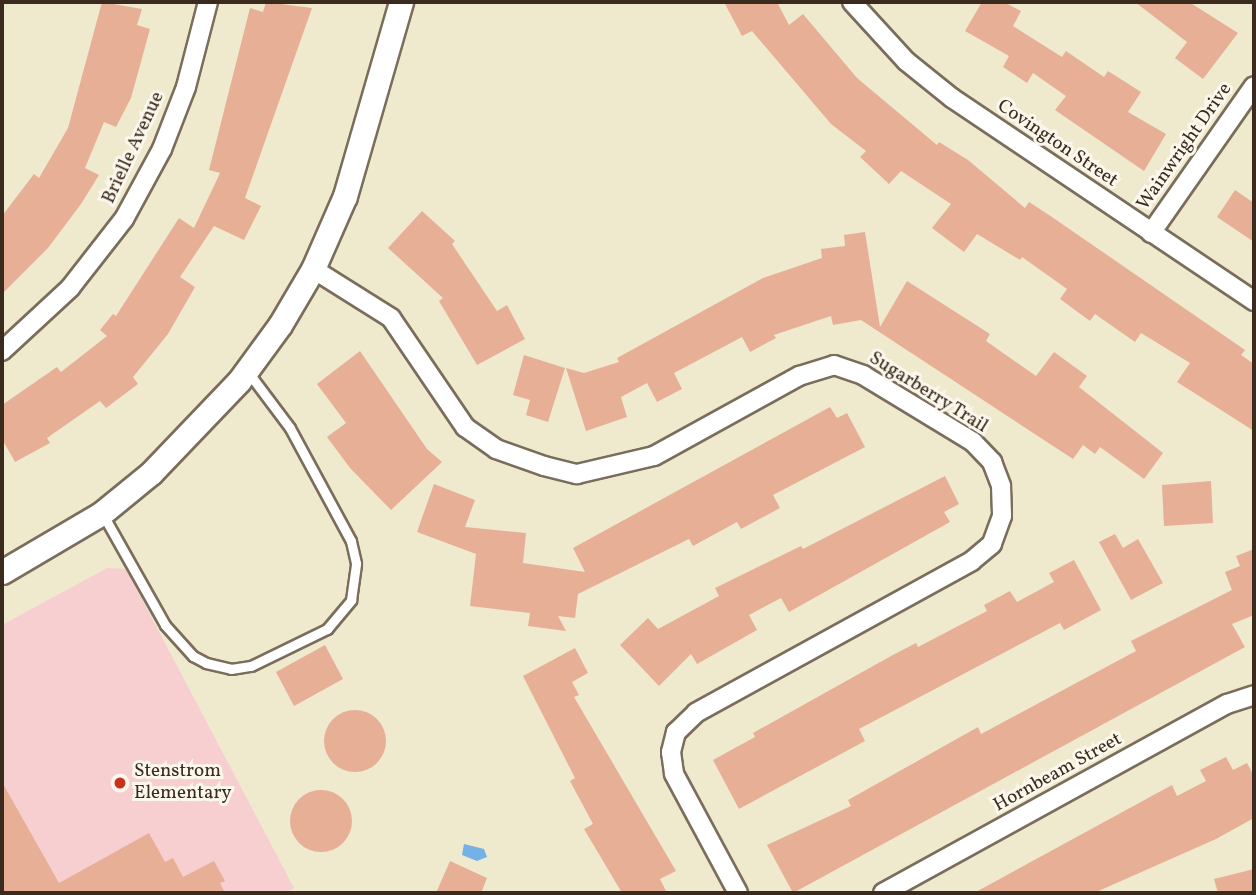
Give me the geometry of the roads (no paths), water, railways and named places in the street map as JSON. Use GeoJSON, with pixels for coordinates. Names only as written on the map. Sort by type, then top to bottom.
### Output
{"type":"FeatureCollection","features":[{"type":"Feature","properties":{"kind":"street","name":"Brielle Avenue"},"geometry":{"type":"LineString","coordinates":[[2,351],[70,288],[124,219],[162,149],[181,99],[208,2]]}},
{"type":"Feature","properties":{"kind":"street"},"geometry":{"type":"LineString","coordinates":[[2,572],[102,513],[191,434],[247,370],[280,325],[313,269],[345,196],[401,2]]}},
{"type":"Feature","properties":{"kind":"street","name":"Covington Street"},"geometry":{"type":"LineString","coordinates":[[852,2],[906,61],[952,98],[1254,300]]}},
{"type":"Feature","properties":{"kind":"street","name":"Wainwright Drive"},"geometry":{"type":"LineString","coordinates":[[1151,233],[1254,86]]}},
{"type":"Feature","properties":{"kind":"street","name":"Sugarberry Trail"},"geometry":{"type":"LineString","coordinates":[[313,269],[391,318],[465,427],[496,449],[544,466],[577,474],[617,468],[654,456],[799,376],[834,365],[874,382],[973,442],[992,462],[1001,486],[1002,516],[992,544],[972,561],[696,713],[676,732],[670,752],[674,774],[738,893]]}},
{"type":"Feature","properties":{"kind":"street","name":"Hornbeam Street"},"geometry":{"type":"LineString","coordinates":[[883,893],[1227,704],[1254,695]]}},
{"type":"Feature","properties":{"kind":"lane"},"geometry":{"type":"LineString","coordinates":[[102,513],[165,625],[193,656],[206,663],[231,668],[251,666],[333,623],[351,600],[356,563],[351,541],[290,428],[247,370]]}},
{"type":"Feature","properties":{"kind":"water"},"geometry":{"type":"Polygon","coordinates":[[[464,844],[484,849],[487,857],[477,861],[462,855],[464,844]]]}},
{"type":"Feature","properties":{"kind":"place","name":"Stenstrom Elementary"},"geometry":{"type":"Point","coordinates":[120,783]}}]}
